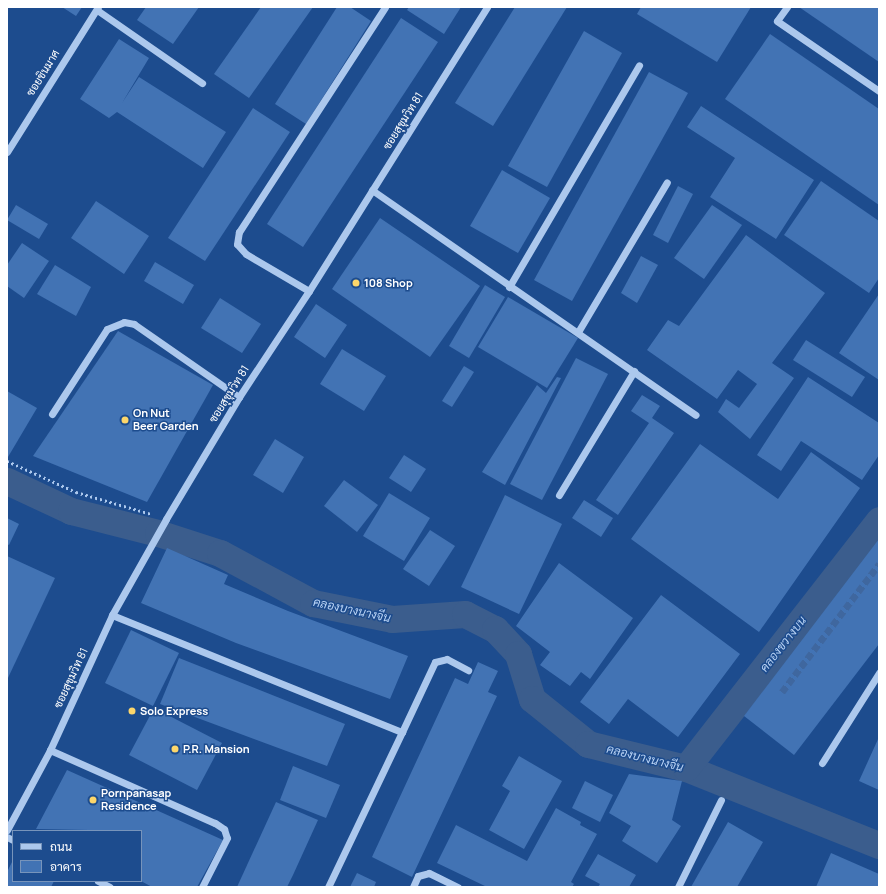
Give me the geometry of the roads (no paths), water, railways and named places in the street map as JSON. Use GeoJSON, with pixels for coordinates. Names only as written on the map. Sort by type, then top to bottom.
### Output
{"type":"FeatureCollection","features":[{"type":"Feature","properties":{"kind":"street"},"geometry":{"type":"LineString","coordinates":[[309,291],[246,254],[237,244],[239,232],[385,7]]}},
{"type":"Feature","properties":{"kind":"street","name":"ซอยสุขุมวิท 81"},"geometry":{"type":"LineString","coordinates":[[7,830],[50,750],[112,615],[160,528],[239,397],[309,291],[487,7]]}},
{"type":"Feature","properties":{"kind":"street"},"geometry":{"type":"LineString","coordinates":[[787,7],[777,21],[879,91]]}},
{"type":"Feature","properties":{"kind":"street"},"geometry":{"type":"LineString","coordinates":[[98,8],[202,83]]}},
{"type":"Feature","properties":{"kind":"street","name":"ซอยชินมาศ"},"geometry":{"type":"LineString","coordinates":[[7,152],[98,8]]}},
{"type":"Feature","properties":{"kind":"street"},"geometry":{"type":"LineString","coordinates":[[509,287],[638,65]]}},
{"type":"Feature","properties":{"kind":"street"},"geometry":{"type":"LineString","coordinates":[[578,332],[667,182]]}},
{"type":"Feature","properties":{"kind":"street"},"geometry":{"type":"LineString","coordinates":[[372,190],[509,287],[634,371],[696,416]]}},
{"type":"Feature","properties":{"kind":"street"},"geometry":{"type":"LineString","coordinates":[[52,414],[108,329],[124,322],[134,324],[239,397]]}},
{"type":"Feature","properties":{"kind":"street"},"geometry":{"type":"LineString","coordinates":[[559,496],[634,371]]}},
{"type":"Feature","properties":{"kind":"street"},"geometry":{"type":"LineString","coordinates":[[112,615],[402,732]]}},
{"type":"Feature","properties":{"kind":"street"},"geometry":{"type":"LineString","coordinates":[[328,887],[435,662],[447,659],[468,670]]}},
{"type":"Feature","properties":{"kind":"street"},"geometry":{"type":"LineString","coordinates":[[822,763],[879,673]]}},
{"type":"Feature","properties":{"kind":"street"},"geometry":{"type":"LineString","coordinates":[[50,750],[215,823],[224,829],[227,838],[202,887]]}},
{"type":"Feature","properties":{"kind":"street"},"geometry":{"type":"LineString","coordinates":[[678,887],[721,800]]}},
{"type":"Feature","properties":{"kind":"street"},"geometry":{"type":"LineString","coordinates":[[413,887],[418,876],[429,873],[458,887]]}},
{"type":"Feature","properties":{"kind":"street"},"geometry":{"type":"LineString","coordinates":[[100,882],[110,887]]}},
{"type":"Feature","properties":{"kind":"waterway","name":"คลองบางนางจีน"},"geometry":{"type":"LineString","coordinates":[[7,481],[71,511],[158,533],[220,553],[313,603],[392,619],[465,614],[495,629],[518,654],[532,699],[588,744],[686,768],[879,845]]}},
{"type":"Feature","properties":{"kind":"waterway","name":"คลองขวางบน"},"geometry":{"type":"LineString","coordinates":[[686,768],[879,520]]}},
{"type":"Feature","properties":{"kind":"tunnel"},"geometry":{"type":"LineString","coordinates":[[782,692],[879,564]]}},
{"type":"Feature","properties":{"kind":"place","name":"108 Shop"},"geometry":{"type":"Point","coordinates":[356,283]}},
{"type":"Feature","properties":{"kind":"place","name":"On Nut Beer Garden"},"geometry":{"type":"Point","coordinates":[125,420]}},
{"type":"Feature","properties":{"kind":"place","name":"Solo Express"},"geometry":{"type":"Point","coordinates":[132,711]}},
{"type":"Feature","properties":{"kind":"place","name":"P.R. Mansion"},"geometry":{"type":"Point","coordinates":[175,749]}},
{"type":"Feature","properties":{"kind":"place","name":"Pornpanasap Residence"},"geometry":{"type":"Point","coordinates":[93,800]}}]}
